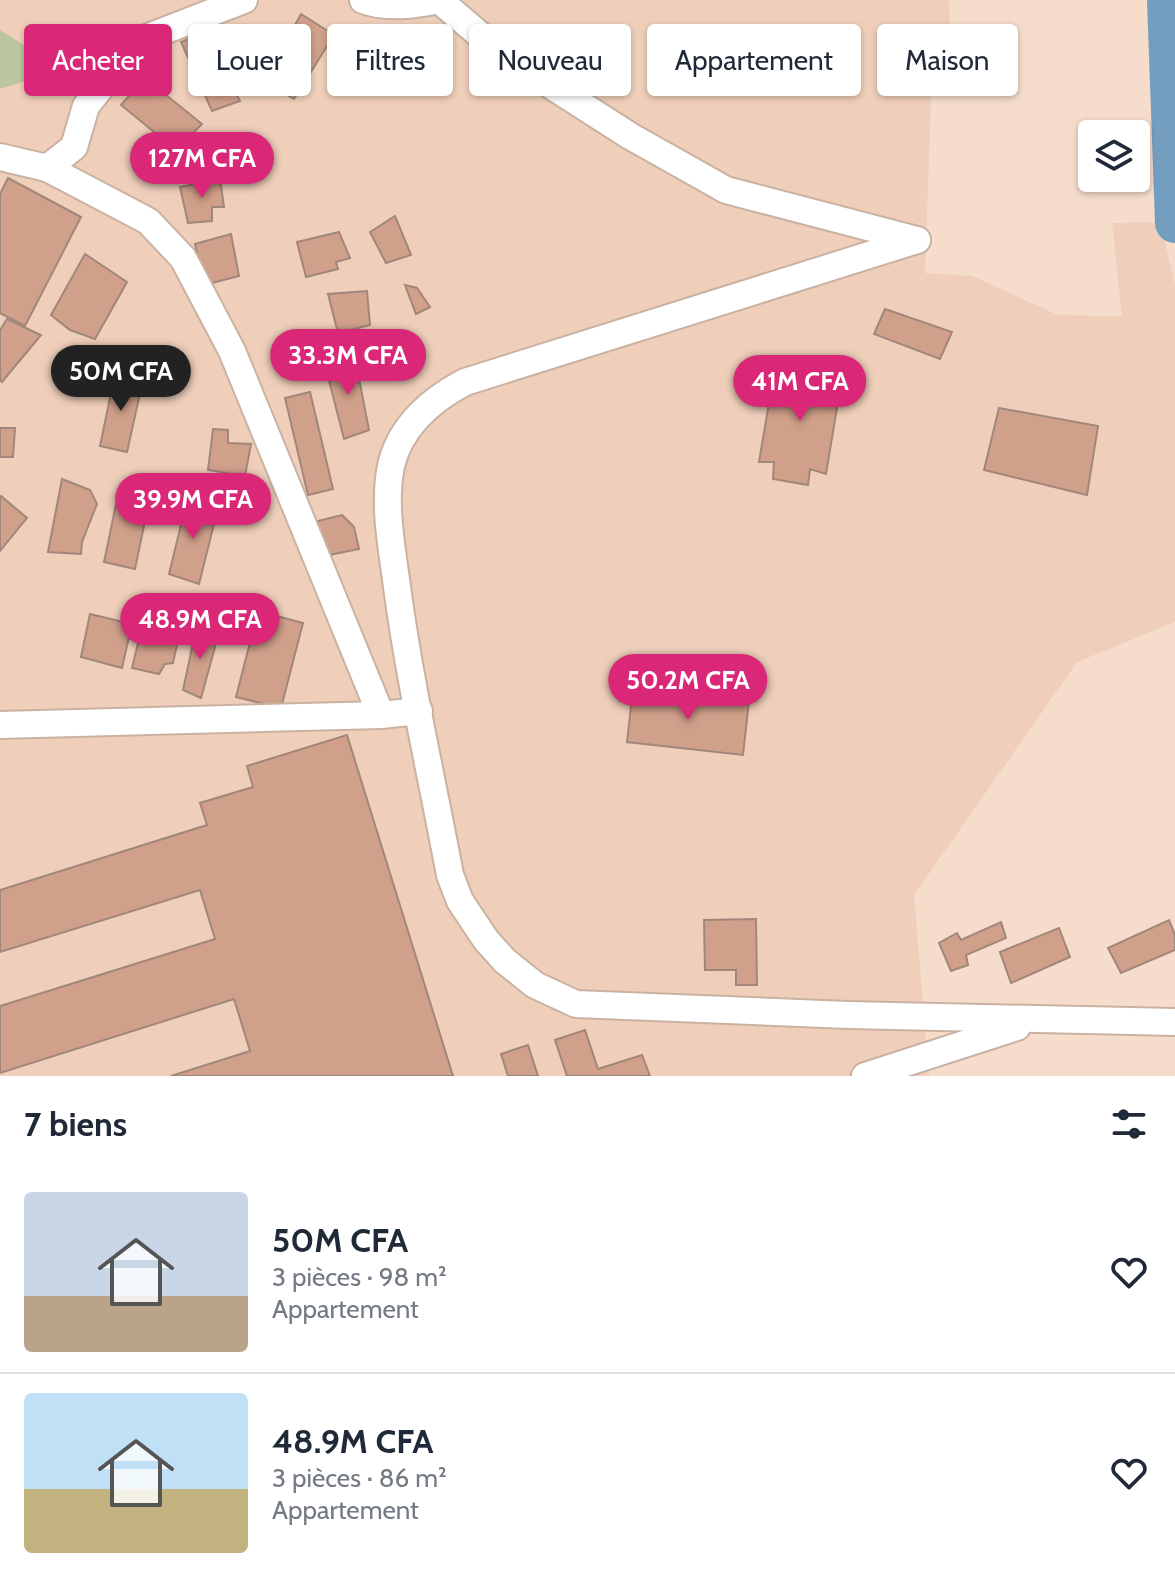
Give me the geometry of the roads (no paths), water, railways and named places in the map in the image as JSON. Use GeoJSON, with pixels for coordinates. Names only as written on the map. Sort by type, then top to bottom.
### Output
{"type":"FeatureCollection","features":[{"type":"Feature","properties":{"kind":"street"},"geometry":{"type":"LineString","coordinates":[[47,168],[74,147],[86,106],[138,41],[244,0]]}},
{"type":"Feature","properties":{"kind":"street"},"geometry":{"type":"LineString","coordinates":[[363,0],[410,6],[439,0],[502,54],[630,136],[726,190],[917,240],[465,382],[435,398],[403,436],[392,464],[389,488],[389,525],[403,629],[450,875],[460,901],[486,940],[535,985],[576,1004],[1036,1021],[1175,1022]]}},
{"type":"Feature","properties":{"kind":"street"},"geometry":{"type":"LineString","coordinates":[[0,157],[47,168],[148,221],[183,258],[232,351],[381,715]]}},
{"type":"Feature","properties":{"kind":"street"},"geometry":{"type":"LineString","coordinates":[[0,725],[381,715],[419,711]]}},
{"type":"Feature","properties":{"kind":"street"},"geometry":{"type":"LineString","coordinates":[[865,1076],[1036,1021]]}},
{"type":"Feature","properties":{"kind":"waterway"},"geometry":{"type":"LineString","coordinates":[[1167,0],[1175,223]]}}]}
